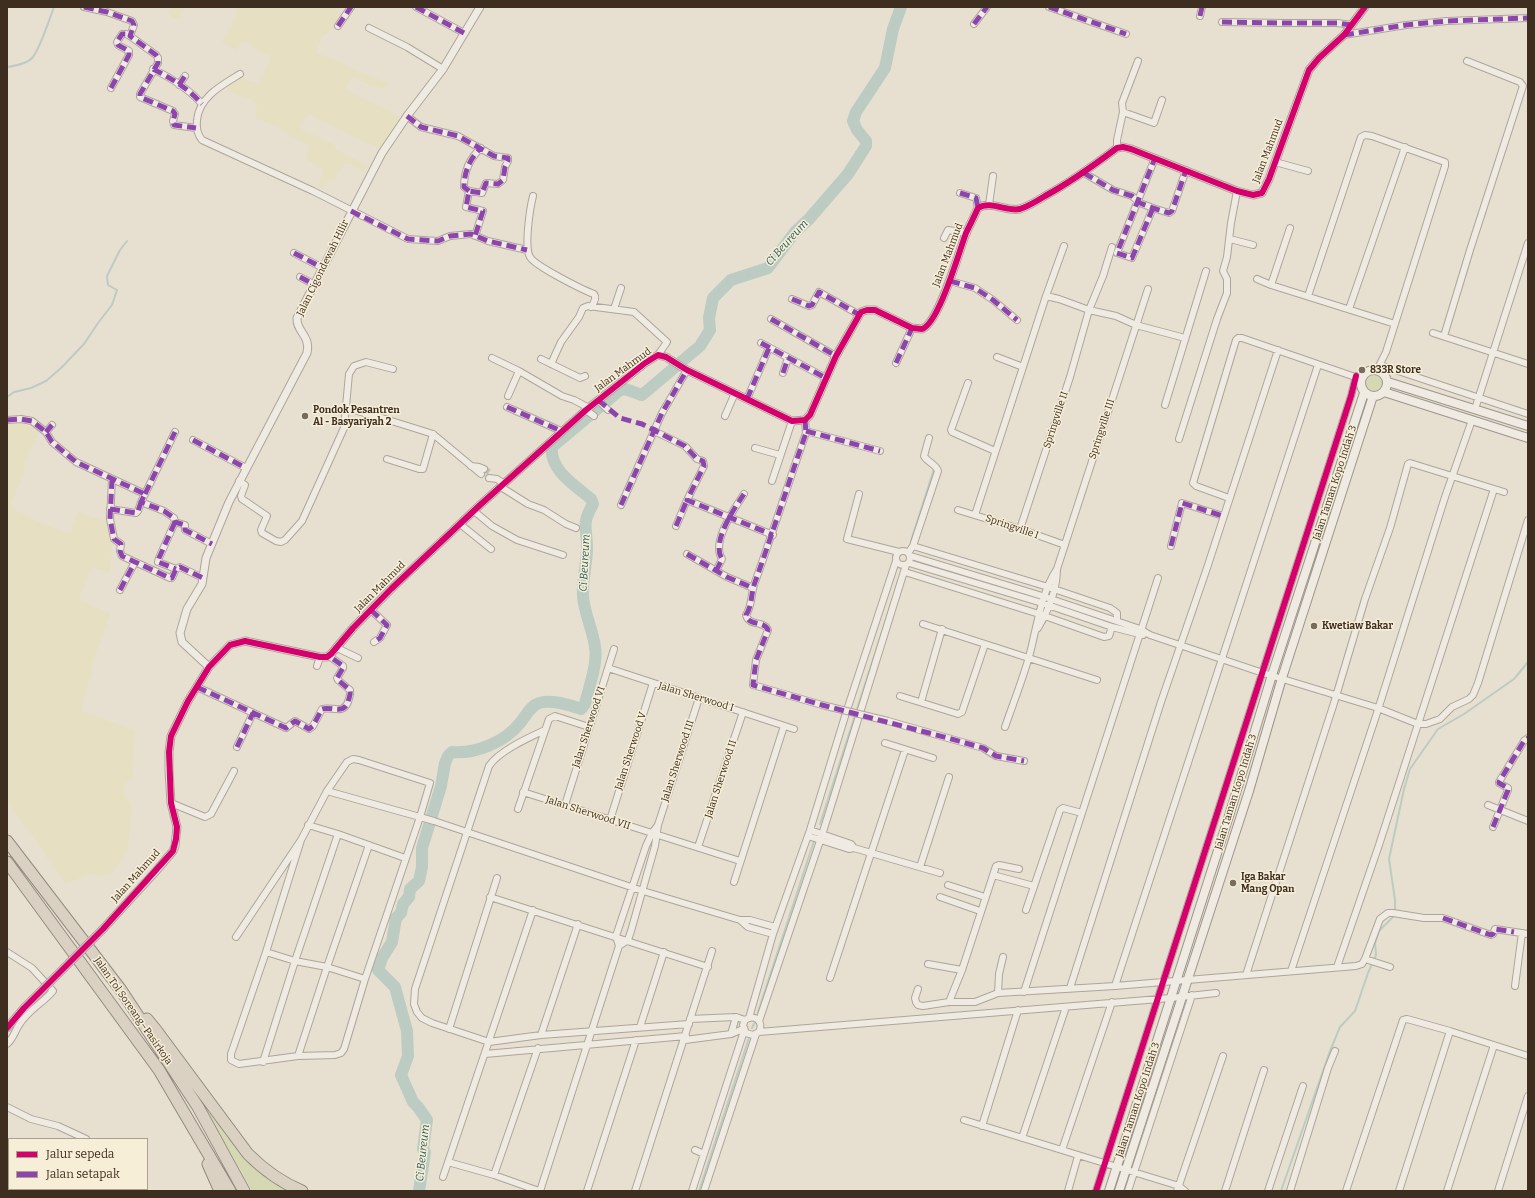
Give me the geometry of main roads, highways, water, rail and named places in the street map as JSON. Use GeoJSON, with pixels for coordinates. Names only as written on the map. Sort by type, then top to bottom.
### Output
{"type":"FeatureCollection","features":[{"type":"Feature","properties":{"kind":"highway","name":"Jalan Tol Soreang–Pasirkoja"},"geometry":{"type":"LineString","coordinates":[[7,841],[121,990],[198,1107],[244,1191]]}},
{"type":"Feature","properties":{"kind":"highway","name":"Jalan Tol Soreang–Pasirkoja"},"geometry":{"type":"LineString","coordinates":[[7,862],[159,1070],[230,1191]]}},
{"type":"Feature","properties":{"kind":"highway"},"geometry":{"type":"LineString","coordinates":[[121,990],[156,1030],[248,1154],[274,1178],[302,1191]]}},
{"type":"Feature","properties":{"kind":"highway"},"geometry":{"type":"LineString","coordinates":[[179,1102],[220,1191]]}},
{"type":"Feature","properties":{"kind":"main road"},"geometry":{"type":"LineString","coordinates":[[1388,382],[1384,392],[1380,396],[1373,396],[1364,393],[1359,378],[1378,367],[1388,382],[1528,426]]}},
{"type":"Feature","properties":{"kind":"main road"},"geometry":{"type":"LineString","coordinates":[[1384,392],[1528,438]]}},
{"type":"Feature","properties":{"kind":"main road","name":"Jalan Taman Kopo Indah 3"},"geometry":{"type":"LineString","coordinates":[[1119,1191],[1121,1169],[1176,981],[1272,675],[1364,393]]}},
{"type":"Feature","properties":{"kind":"main road","name":"Jalan Taman Kopo Indah 3"},"geometry":{"type":"LineString","coordinates":[[1109,1191],[1121,1169],[1189,979],[1249,791],[1282,678],[1373,396]]}},
{"type":"Feature","properties":{"kind":"waterway"},"geometry":{"type":"LineString","coordinates":[[7,67],[24,63],[33,57],[42,40],[54,7]]}},
{"type":"Feature","properties":{"kind":"waterway","name":"Ci Beureum"},"geometry":{"type":"LineString","coordinates":[[419,1191],[425,1153],[423,1149],[427,1120],[413,1102],[401,1075],[408,1056],[407,1031],[395,987],[378,970],[382,958],[392,942],[396,918],[401,913],[403,904],[409,897],[410,889],[419,881],[422,867],[422,848],[441,786],[445,763],[448,756],[452,752],[480,749],[506,736],[514,730],[536,704],[543,702],[554,702],[581,709],[585,704],[594,668],[596,653],[585,609],[583,590],[587,554],[586,522],[593,504],[591,499],[571,483],[559,470],[552,455],[552,447],[620,390],[625,389],[642,395],[700,346],[710,330],[709,318],[713,298],[731,280],[768,268],[795,232],[809,219],[848,174],[866,146],[866,141],[857,130],[853,121],[856,112],[885,68],[893,29],[901,7]]}},
{"type":"Feature","properties":{"kind":"waterway"},"geometry":{"type":"LineString","coordinates":[[7,397],[14,392],[31,388],[46,381],[84,344],[112,305],[117,290],[108,285],[107,276],[120,250],[127,241]]}},
{"type":"Feature","properties":{"kind":"waterway"},"geometry":{"type":"LineString","coordinates":[[911,541],[934,469]]}},
{"type":"Feature","properties":{"kind":"waterway"},"geometry":{"type":"LineString","coordinates":[[820,824],[897,585]]}},
{"type":"Feature","properties":{"kind":"waterway"},"geometry":{"type":"LineString","coordinates":[[1281,1191],[1330,1051],[1340,1027],[1355,1011],[1376,955],[1375,943],[1379,931],[1395,915],[1395,900],[1389,859],[1404,789],[1410,769],[1438,729],[1464,714],[1514,679],[1528,662]]}},
{"type":"Feature","properties":{"kind":"waterway"},"geometry":{"type":"LineString","coordinates":[[758,1012],[814,841]]}},
{"type":"Feature","properties":{"kind":"waterway"},"geometry":{"type":"LineString","coordinates":[[752,1028],[755,1022]]}},
{"type":"Feature","properties":{"kind":"waterway"},"geometry":{"type":"LineString","coordinates":[[699,1191],[749,1038]]}},
{"type":"Feature","properties":{"kind":"tunnel"},"geometry":{"type":"LineString","coordinates":[[484,469],[491,473]]}},
{"type":"Feature","properties":{"kind":"place","name":"833R Store"},"geometry":{"type":"Point","coordinates":[1362,370]}},
{"type":"Feature","properties":{"kind":"place","name":"Pondok Pesantren Al - Basyariyah 2"},"geometry":{"type":"Point","coordinates":[305,416]}},
{"type":"Feature","properties":{"kind":"place","name":"Kwetiaw Bakar"},"geometry":{"type":"Point","coordinates":[1314,626]}},
{"type":"Feature","properties":{"kind":"place","name":"Iga Bakar Mang Opan"},"geometry":{"type":"Point","coordinates":[1233,883]}}]}
